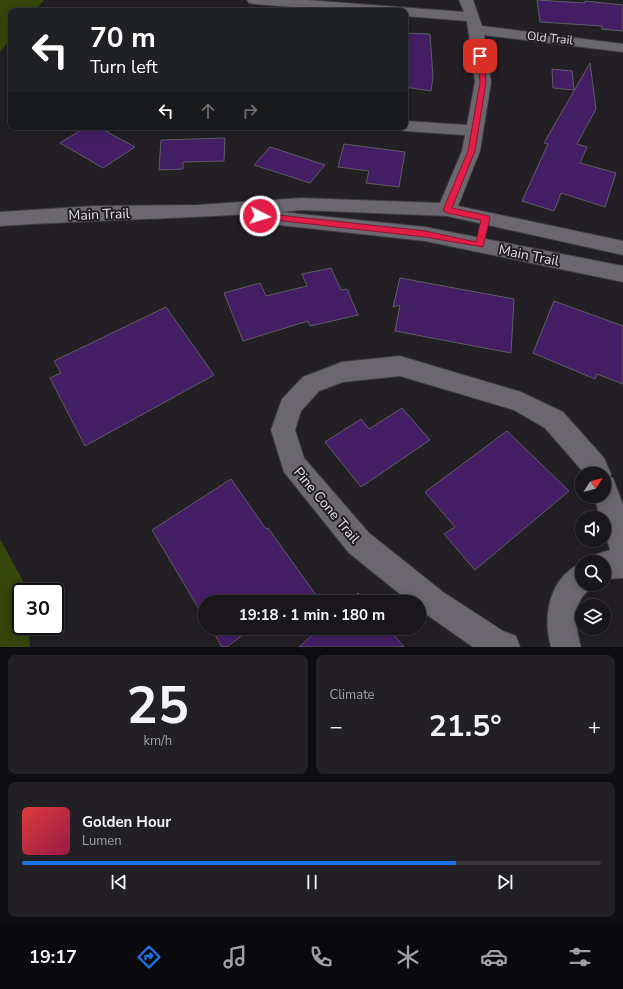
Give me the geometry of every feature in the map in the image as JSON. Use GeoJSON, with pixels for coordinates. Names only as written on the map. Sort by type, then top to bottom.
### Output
{"type":"FeatureCollection","features":[{"type":"Feature","properties":{"kind":"street"},"geometry":{"type":"LineString","coordinates":[[254,0],[359,8]]}},
{"type":"Feature","properties":{"kind":"street"},"geometry":{"type":"LineString","coordinates":[[447,210],[471,151],[483,82],[475,23],[466,0]]}},
{"type":"Feature","properties":{"kind":"street","name":"Old Trail"},"geometry":{"type":"LineString","coordinates":[[408,12],[623,48]]}},
{"type":"Feature","properties":{"kind":"street"},"geometry":{"type":"LineString","coordinates":[[408,126],[474,132]]}},
{"type":"Feature","properties":{"kind":"street","name":"Main Trail"},"geometry":{"type":"LineString","coordinates":[[0,219],[94,213],[197,211],[301,204],[447,210],[623,248]]}},
{"type":"Feature","properties":{"kind":"street"},"geometry":{"type":"LineString","coordinates":[[395,231],[397,208]]}},
{"type":"Feature","properties":{"kind":"street","name":"Main Trail"},"geometry":{"type":"LineString","coordinates":[[197,211],[307,220],[425,234],[623,274]]}},
{"type":"Feature","properties":{"kind":"street"},"geometry":{"type":"LineString","coordinates":[[480,245],[486,218]]}},
{"type":"Feature","properties":{"kind":"street","name":"Pine Cone Trail"},"geometry":{"type":"LineString","coordinates":[[505,647],[494,643],[433,602],[359,544],[293,464],[282,430],[290,406],[312,384],[342,372],[400,366],[521,402],[554,420],[595,467]]}},
{"type":"Feature","properties":{"kind":"street"},"geometry":{"type":"LineString","coordinates":[[609,503],[623,547]]}},
{"type":"Feature","properties":{"kind":"street"},"geometry":{"type":"LineString","coordinates":[[611,565],[623,564]]}},
{"type":"Feature","properties":{"kind":"street"},"geometry":{"type":"LineString","coordinates":[[566,647],[562,613],[570,590],[575,584]]}},
{"type":"Feature","properties":{"kind":"green space"},"geometry":{"type":"Polygon","coordinates":[[[0,0],[44,0],[37,8],[8,8],[8,43],[0,52],[0,0]]]}},
{"type":"Feature","properties":{"kind":"green space"},"geometry":{"type":"Polygon","coordinates":[[[0,539],[23,581],[23,583],[12,583],[12,635],[29,635],[30,647],[0,647],[0,539]]]}},
{"type":"Feature","properties":{"kind":"building"},"geometry":{"type":"Polygon","coordinates":[[[537,0],[585,3],[585,1],[623,5],[623,31],[602,29],[602,26],[540,22],[537,0]]]}},
{"type":"Feature","properties":{"kind":"building"},"geometry":{"type":"Polygon","coordinates":[[[408,33],[430,34],[433,77],[431,91],[408,87],[408,33]]]}},
{"type":"Feature","properties":{"kind":"building"},"geometry":{"type":"Polygon","coordinates":[[[590,63],[596,109],[577,144],[587,147],[580,163],[616,173],[605,207],[561,193],[554,211],[522,201],[548,144],[544,143],[590,63]]]}},
{"type":"Feature","properties":{"kind":"building"},"geometry":{"type":"Polygon","coordinates":[[[552,69],[572,71],[574,90],[553,88],[552,69]]]}},
{"type":"Feature","properties":{"kind":"building"},"geometry":{"type":"Polygon","coordinates":[[[81,130],[104,130],[135,147],[103,168],[60,143],[81,130]]]}},
{"type":"Feature","properties":{"kind":"building"},"geometry":{"type":"Polygon","coordinates":[[[225,138],[224,161],[183,162],[183,169],[159,170],[161,140],[225,138]]]}},
{"type":"Feature","properties":{"kind":"building"},"geometry":{"type":"Polygon","coordinates":[[[344,144],[405,152],[399,187],[366,183],[369,171],[338,167],[344,144]]]}},
{"type":"Feature","properties":{"kind":"building"},"geometry":{"type":"Polygon","coordinates":[[[270,147],[325,165],[310,183],[254,165],[270,147]]]}},
{"type":"Feature","properties":{"kind":"building"},"geometry":{"type":"Polygon","coordinates":[[[331,268],[341,290],[347,289],[358,315],[310,326],[308,321],[243,341],[224,293],[260,283],[266,296],[307,286],[302,274],[331,268]]]}},
{"type":"Feature","properties":{"kind":"building"},"geometry":{"type":"Polygon","coordinates":[[[400,278],[514,299],[511,353],[395,331],[400,305],[393,307],[400,278]]]}},
{"type":"Feature","properties":{"kind":"building"},"geometry":{"type":"Polygon","coordinates":[[[554,301],[623,326],[623,384],[597,374],[595,379],[533,353],[554,301]]]}},
{"type":"Feature","properties":{"kind":"building"},"geometry":{"type":"Polygon","coordinates":[[[166,307],[214,375],[85,446],[50,378],[61,373],[54,361],[166,307]]]}},
{"type":"Feature","properties":{"kind":"building"},"geometry":{"type":"Polygon","coordinates":[[[402,408],[430,440],[361,487],[325,442],[361,419],[369,429],[402,408]]]}},
{"type":"Feature","properties":{"kind":"building"},"geometry":{"type":"Polygon","coordinates":[[[507,431],[569,491],[475,570],[444,534],[455,527],[425,492],[507,431]]]}},
{"type":"Feature","properties":{"kind":"building"},"geometry":{"type":"Polygon","coordinates":[[[231,479],[266,529],[268,528],[316,595],[198,595],[198,607],[152,530],[231,479]]]}},
{"type":"Feature","properties":{"kind":"building"},"geometry":{"type":"Polygon","coordinates":[[[215,635],[243,635],[227,647],[222,647],[215,635]]]}},
{"type":"Feature","properties":{"kind":"building"},"geometry":{"type":"Polygon","coordinates":[[[312,635],[394,635],[404,647],[299,647],[312,635]]]}},
{"type":"Feature","properties":{"kind":"route"},"geometry":{"type":"LineString","coordinates":[[260,216],[425,234],[480,245],[486,218],[447,210],[471,151],[483,82],[480,56]]}}]}
